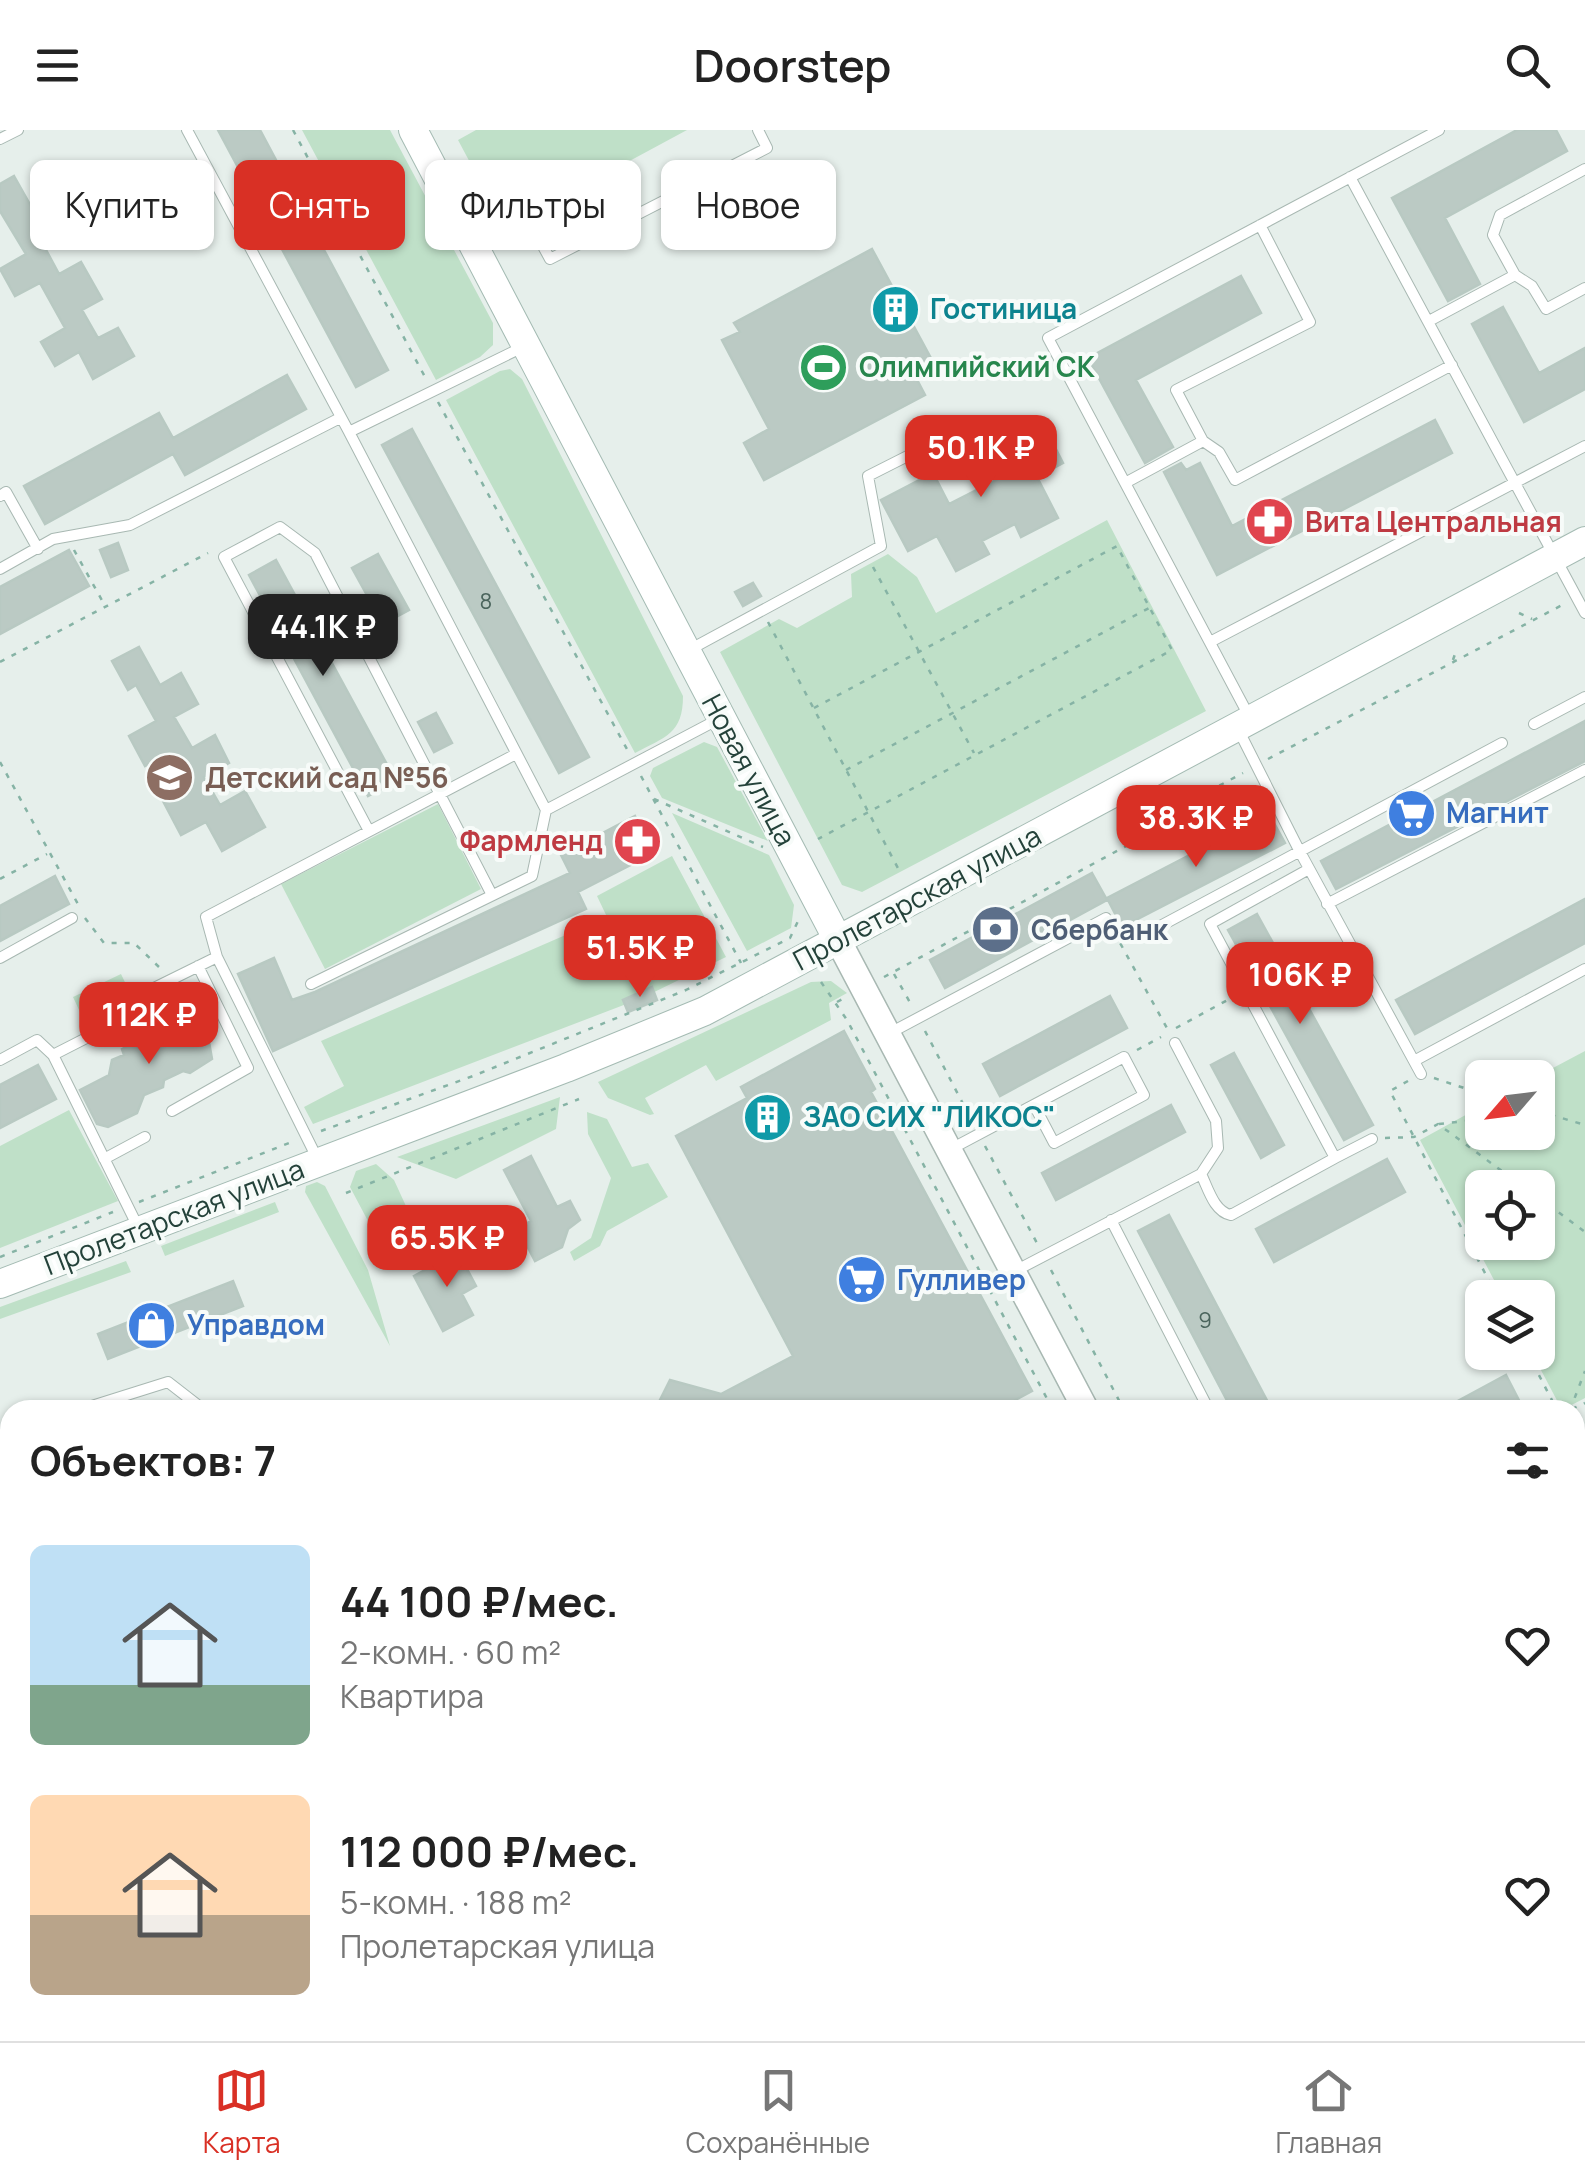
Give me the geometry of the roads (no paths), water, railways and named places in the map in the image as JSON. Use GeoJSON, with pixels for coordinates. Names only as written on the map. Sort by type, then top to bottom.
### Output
{"type":"FeatureCollection","features":[{"type":"Feature","properties":{"kind":"main road","name":"Новая улица"},"geometry":{"type":"LineString","coordinates":[[412,130],[838,940]]}},
{"type":"Feature","properties":{"kind":"main road","name":"Пролетарская улица"},"geometry":{"type":"LineString","coordinates":[[0,1284],[134,1218],[313,1149],[566,1068],[705,1010],[1585,542]]}},
{"type":"Feature","properties":{"kind":"street","name":"Новая улица"},"geometry":{"type":"LineString","coordinates":[[838,940],[1081,1400]]}},
{"type":"Feature","properties":{"kind":"lane"},"geometry":{"type":"LineString","coordinates":[[0,139],[18,130]]}},
{"type":"Feature","properties":{"kind":"lane"},"geometry":{"type":"LineString","coordinates":[[188,130],[546,810],[532,876],[311,984]]}},
{"type":"Feature","properties":{"kind":"lane"},"geometry":{"type":"LineString","coordinates":[[641,212],[767,148],[758,130]]}},
{"type":"Feature","properties":{"kind":"lane"},"geometry":{"type":"LineString","coordinates":[[1421,1074],[1298,850],[1257,765],[1210,642],[1048,338],[1439,130]]}},
{"type":"Feature","properties":{"kind":"lane"},"geometry":{"type":"LineString","coordinates":[[1585,169],[1500,215],[1493,235],[1515,275],[1532,286],[1546,308],[1585,288]]}},
{"type":"Feature","properties":{"kind":"lane"},"geometry":{"type":"LineString","coordinates":[[1350,177],[1585,613]]}},
{"type":"Feature","properties":{"kind":"lane"},"geometry":{"type":"LineString","coordinates":[[1260,225],[1310,322],[1176,390],[1203,441],[1219,452],[1235,480],[1452,365]]}},
{"type":"Feature","properties":{"kind":"lane"},"geometry":{"type":"LineString","coordinates":[[545,250],[550,259],[568,250]]}},
{"type":"Feature","properties":{"kind":"lane"},"geometry":{"type":"LineString","coordinates":[[1428,321],[1515,275]]}},
{"type":"Feature","properties":{"kind":"lane"},"geometry":{"type":"LineString","coordinates":[[349,432],[525,346]]}},
{"type":"Feature","properties":{"kind":"lane"},"geometry":{"type":"LineString","coordinates":[[0,569],[53,538],[130,525],[340,418]]}},
{"type":"Feature","properties":{"kind":"lane"},"geometry":{"type":"LineString","coordinates":[[687,652],[881,546],[868,476],[957,430]]}},
{"type":"Feature","properties":{"kind":"lane"},"geometry":{"type":"LineString","coordinates":[[1125,483],[1203,441]]}},
{"type":"Feature","properties":{"kind":"lane"},"geometry":{"type":"LineString","coordinates":[[1210,642],[1585,446]]}},
{"type":"Feature","properties":{"kind":"lane"},"geometry":{"type":"LineString","coordinates":[[0,496],[6,492],[38,549]]}},
{"type":"Feature","properties":{"kind":"lane"},"geometry":{"type":"LineString","coordinates":[[369,831],[224,556],[280,528],[315,553],[492,895]]}},
{"type":"Feature","properties":{"kind":"lane"},"geometry":{"type":"LineString","coordinates":[[1534,724],[1585,697]]}},
{"type":"Feature","properties":{"kind":"lane"},"geometry":{"type":"LineString","coordinates":[[546,810],[721,718]]}},
{"type":"Feature","properties":{"kind":"lane"},"geometry":{"type":"LineString","coordinates":[[1150,931],[1502,743]]}},
{"type":"Feature","properties":{"kind":"lane"},"geometry":{"type":"LineString","coordinates":[[313,1149],[217,957],[206,917],[516,754]]}},
{"type":"Feature","properties":{"kind":"lane"},"geometry":{"type":"LineString","coordinates":[[1328,904],[1585,770]]}},
{"type":"Feature","properties":{"kind":"lane"},"geometry":{"type":"LineString","coordinates":[[1309,870],[1210,924],[1335,1158]]}},
{"type":"Feature","properties":{"kind":"lane"},"geometry":{"type":"LineString","coordinates":[[0,958],[72,918]]}},
{"type":"Feature","properties":{"kind":"lane"},"geometry":{"type":"LineString","coordinates":[[887,1034],[1106,918]]}},
{"type":"Feature","properties":{"kind":"lane"},"geometry":{"type":"LineString","coordinates":[[53,1056],[147,1007],[144,992],[217,957]]}},
{"type":"Feature","properties":{"kind":"lane"},"geometry":{"type":"LineString","coordinates":[[172,1111],[248,1068],[198,966]]}},
{"type":"Feature","properties":{"kind":"lane"},"geometry":{"type":"LineString","coordinates":[[1414,1061],[1585,969]]}},
{"type":"Feature","properties":{"kind":"lane"},"geometry":{"type":"LineString","coordinates":[[1014,1272],[1201,1174],[1218,1148],[1216,1121],[1172,1037]]}},
{"type":"Feature","properties":{"kind":"lane"},"geometry":{"type":"LineString","coordinates":[[0,1060],[37,1040],[53,1056],[134,1218]]}},
{"type":"Feature","properties":{"kind":"lane"},"geometry":{"type":"LineString","coordinates":[[948,1151],[979,1135],[1034,1105],[1124,1057],[1144,1095],[1054,1143],[1034,1105]]}},
{"type":"Feature","properties":{"kind":"lane"},"geometry":{"type":"LineString","coordinates":[[104,1159],[145,1137]]}},
{"type":"Feature","properties":{"kind":"lane"},"geometry":{"type":"LineString","coordinates":[[1201,1174],[1216,1206],[1231,1215],[1372,1139]]}},
{"type":"Feature","properties":{"kind":"lane"},"geometry":{"type":"LineString","coordinates":[[1111,1220],[1204,1400]]}},
{"type":"Feature","properties":{"kind":"lane"},"geometry":{"type":"LineString","coordinates":[[111,1400],[168,1382],[191,1400]]}},
{"type":"Feature","properties":{"kind":"place","name":"Гостиница"},"geometry":{"type":"Point","coordinates":[895,309]}},
{"type":"Feature","properties":{"kind":"place","name":"Олимпийский СК"},"geometry":{"type":"Point","coordinates":[824,367]}},
{"type":"Feature","properties":{"kind":"place","name":"Вита Центральная"},"geometry":{"type":"Point","coordinates":[1270,522]}},
{"type":"Feature","properties":{"kind":"place","name":"Детский сад №56"},"geometry":{"type":"Point","coordinates":[170,778]}},
{"type":"Feature","properties":{"kind":"place","name":"Магнит"},"geometry":{"type":"Point","coordinates":[1411,813]}},
{"type":"Feature","properties":{"kind":"place","name":"Фармленд"},"geometry":{"type":"Point","coordinates":[638,841]}},
{"type":"Feature","properties":{"kind":"place","name":"Сбербанк"},"geometry":{"type":"Point","coordinates":[996,930]}},
{"type":"Feature","properties":{"kind":"place","name":"ЗАО СИХ \"ЛИКОС\""},"geometry":{"type":"Point","coordinates":[768,1117]}},
{"type":"Feature","properties":{"kind":"place","name":"Гулливер"},"geometry":{"type":"Point","coordinates":[862,1280]}},
{"type":"Feature","properties":{"kind":"place","name":"Управдом"},"geometry":{"type":"Point","coordinates":[152,1325]}}]}
